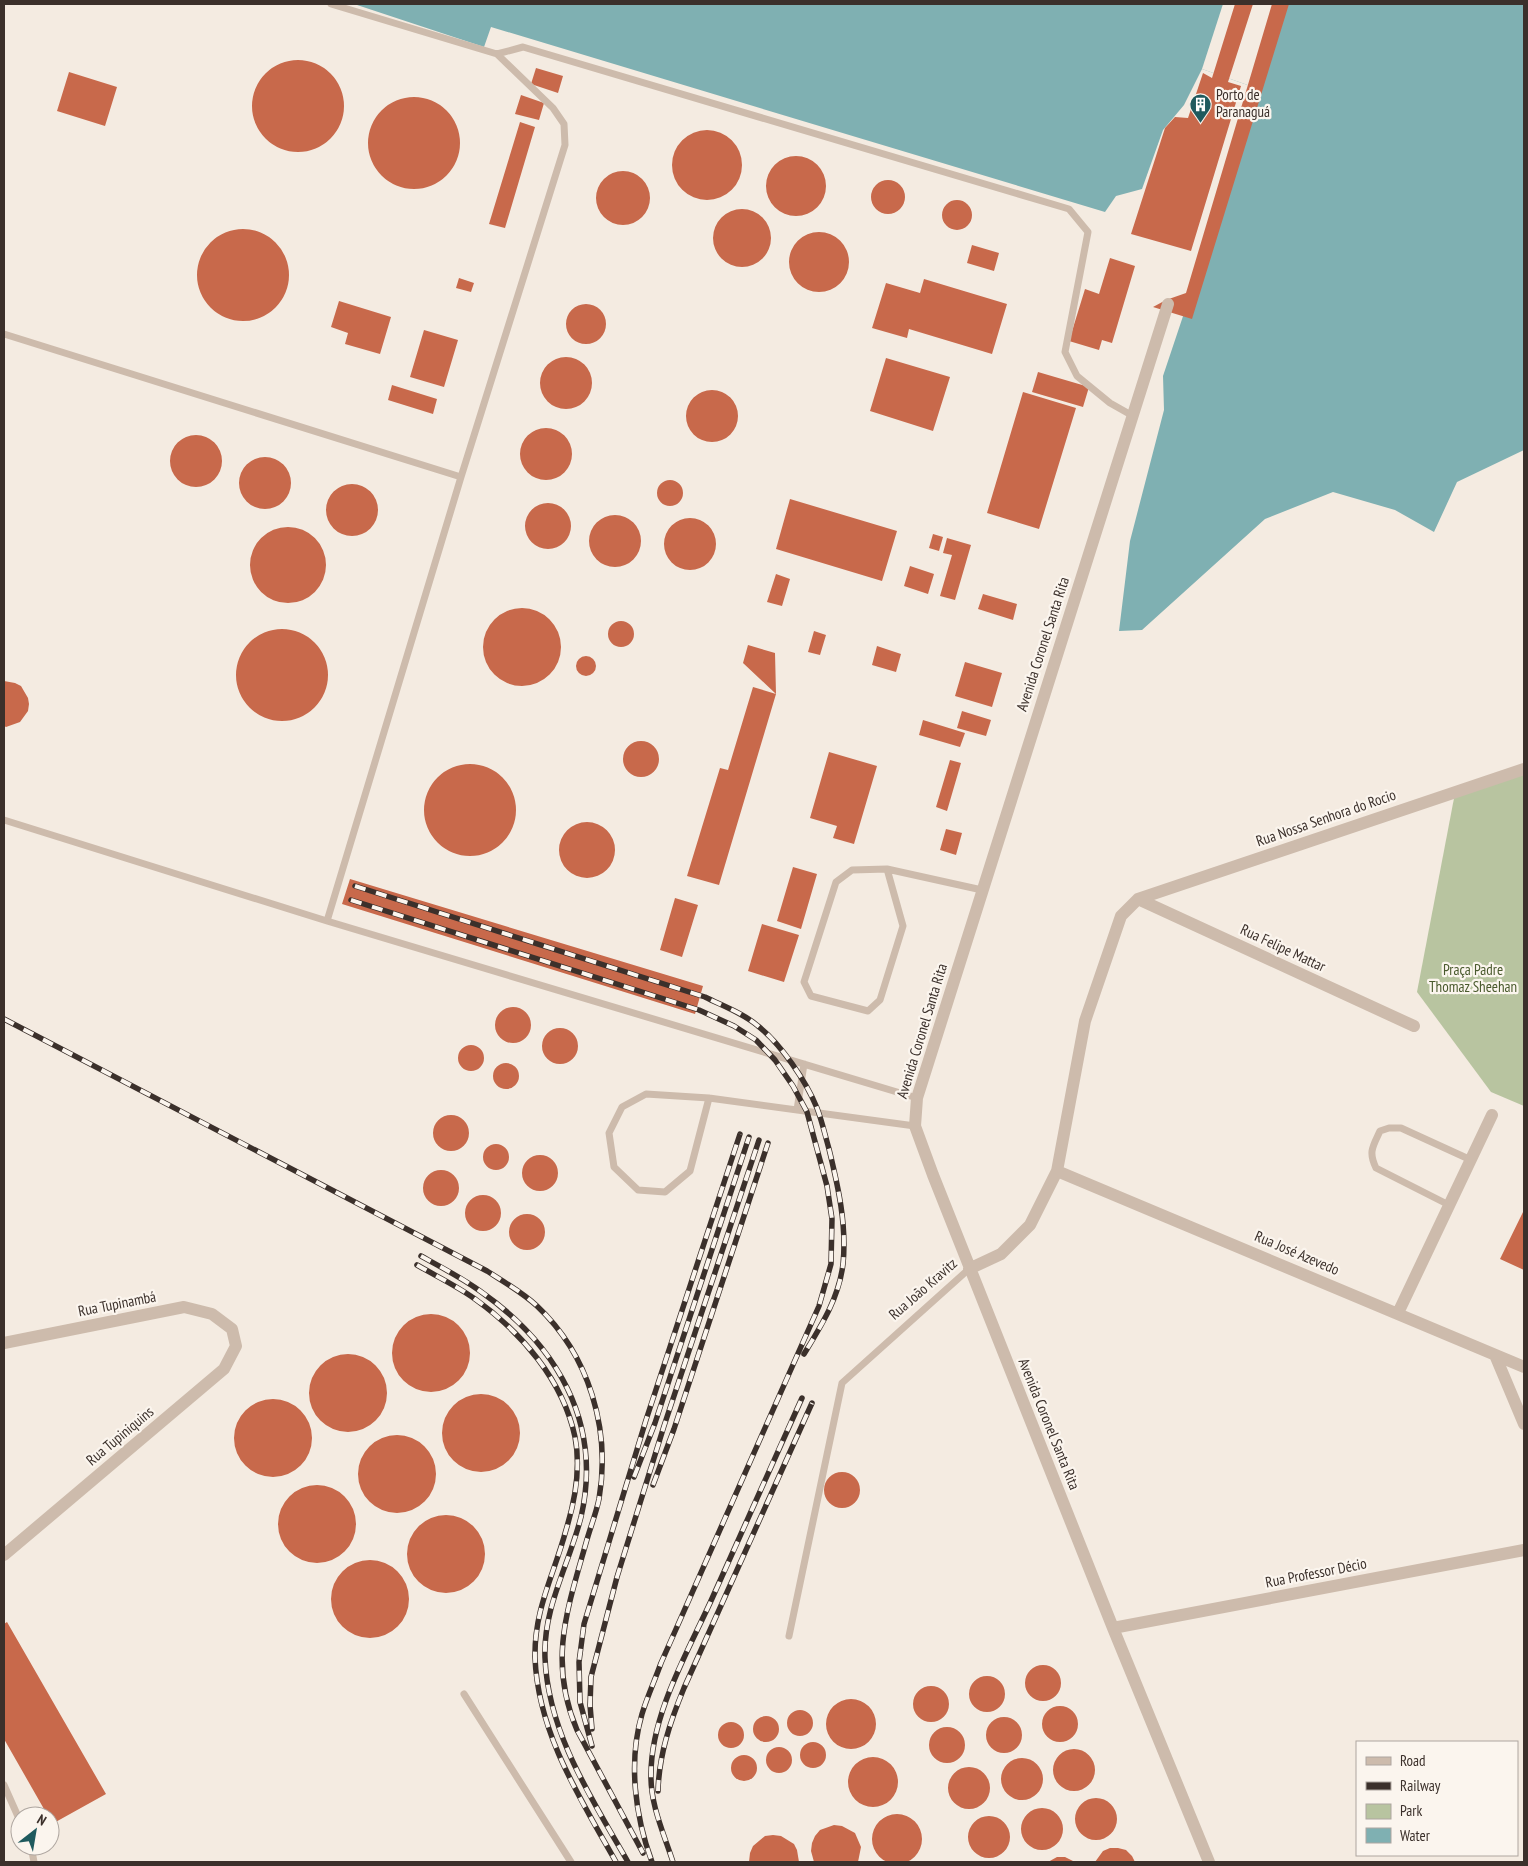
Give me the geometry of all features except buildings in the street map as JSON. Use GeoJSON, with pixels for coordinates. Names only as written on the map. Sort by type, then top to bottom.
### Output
{"type":"FeatureCollection","features":[{"type":"Feature","properties":{"kind":"street","name":"Avenida Coronel Santa Rita"},"geometry":{"type":"LineString","coordinates":[[1168,304],[916,1098],[915,1126],[1113,1628],[1209,1862]]}},
{"type":"Feature","properties":{"kind":"street","name":"Rua Nossa Senhora do Rocio"},"geometry":{"type":"LineString","coordinates":[[1138,899],[1524,769]]}},
{"type":"Feature","properties":{"kind":"street","name":"Rua Felipe Mattar"},"geometry":{"type":"LineString","coordinates":[[1138,899],[1414,1026]]}},
{"type":"Feature","properties":{"kind":"street","name":"Rua João Kravitz"},"geometry":{"type":"LineString","coordinates":[[970,1269],[1001,1254],[1030,1224],[1057,1171],[1085,1021],[1121,916],[1138,899]]}},
{"type":"Feature","properties":{"kind":"street"},"geometry":{"type":"LineString","coordinates":[[1398,1314],[1492,1115]]}},
{"type":"Feature","properties":{"kind":"street","name":"Rua José Azevedo"},"geometry":{"type":"LineString","coordinates":[[1057,1171],[1524,1366]]}},
{"type":"Feature","properties":{"kind":"street","name":"Rua Tupinambá"},"geometry":{"type":"LineString","coordinates":[[4,1342],[184,1307],[212,1314],[232,1330]]}},
{"type":"Feature","properties":{"kind":"street","name":"Rua Tupiniquins"},"geometry":{"type":"LineString","coordinates":[[4,1555],[224,1369],[236,1346],[232,1330]]}},
{"type":"Feature","properties":{"kind":"street"},"geometry":{"type":"LineString","coordinates":[[1495,1355],[1524,1424]]}},
{"type":"Feature","properties":{"kind":"street","name":"Rua Professor Décio"},"geometry":{"type":"LineString","coordinates":[[1113,1628],[1524,1550]]}},
{"type":"Feature","properties":{"kind":"lane"},"geometry":{"type":"LineString","coordinates":[[326,921],[461,477],[565,145],[564,124],[552,108],[497,54],[331,4]]}},
{"type":"Feature","properties":{"kind":"lane"},"geometry":{"type":"LineString","coordinates":[[497,54],[523,47],[1069,209],[1088,232],[1065,352],[1078,376],[1110,402],[1133,416]]}},
{"type":"Feature","properties":{"kind":"lane"},"geometry":{"type":"LineString","coordinates":[[4,334],[461,477]]}},
{"type":"Feature","properties":{"kind":"lane"},"geometry":{"type":"LineString","coordinates":[[4,820],[326,921],[916,1098]]}},
{"type":"Feature","properties":{"kind":"lane"},"geometry":{"type":"LineString","coordinates":[[887,870],[903,926],[880,1000],[868,1011],[811,996],[804,982],[836,882],[852,870],[887,870],[982,890]]}},
{"type":"Feature","properties":{"kind":"lane"},"geometry":{"type":"LineString","coordinates":[[797,1110],[804,1064]]}},
{"type":"Feature","properties":{"kind":"lane"},"geometry":{"type":"LineString","coordinates":[[709,1098],[690,1171],[665,1192],[638,1190],[614,1167],[609,1133],[622,1107],[646,1094],[709,1098],[915,1126]]}},
{"type":"Feature","properties":{"kind":"lane"},"geometry":{"type":"LineString","coordinates":[[1449,1205],[1376,1168],[1371,1158],[1372,1148],[1376,1139],[1380,1131],[1400,1128],[1471,1160]]}},
{"type":"Feature","properties":{"kind":"lane","name":"Rua João Kravitz"},"geometry":{"type":"LineString","coordinates":[[789,1636],[842,1383],[970,1269]]}},
{"type":"Feature","properties":{"kind":"lane"},"geometry":{"type":"LineString","coordinates":[[464,1694],[572,1862]]}},
{"type":"Feature","properties":{"kind":"lane"},"geometry":{"type":"LineString","coordinates":[[4,1785],[13,1806]]}},
{"type":"Feature","properties":{"kind":"green space","name":"Praça Padre Thomaz Sheehan"},"geometry":{"type":"Polygon","coordinates":[[[1524,772],[1524,1106],[1491,1092],[1417,992],[1455,793],[1524,772]]]}},
{"type":"Feature","properties":{"kind":"water"},"geometry":{"type":"Polygon","coordinates":[[[354,4],[1524,4],[1524,450],[1457,482],[1434,532],[1395,510],[1333,492],[1265,519],[1142,630],[1119,631],[1130,541],[1164,410],[1163,376],[1259,89],[1202,69],[1184,105],[1163,130],[1142,189],[1116,196],[1105,212],[491,27],[484,47],[354,4]]]}},
{"type":"Feature","properties":{"kind":"pier"},"geometry":{"type":"Polygon","coordinates":[[[1223,4],[1286,4],[1259,89],[1202,69],[1223,4]]]}},
{"type":"Feature","properties":{"kind":"railway"},"geometry":{"type":"LineString","coordinates":[[355,886],[705,997],[746,1017],[767,1034],[800,1075],[817,1108],[832,1163],[843,1220],[843,1264],[838,1288],[817,1333],[804,1354]]}},
{"type":"Feature","properties":{"kind":"railway"},"geometry":{"type":"LineString","coordinates":[[351,900],[699,1010],[734,1026],[756,1040],[775,1060],[793,1086],[807,1112],[827,1186],[832,1219],[831,1264],[819,1306],[661,1663],[642,1714],[635,1751],[635,1789],[641,1826],[652,1862]]}},
{"type":"Feature","properties":{"kind":"railway"},"geometry":{"type":"LineString","coordinates":[[4,1019],[487,1271],[531,1301],[555,1325],[583,1370],[592,1395],[602,1446],[602,1473],[599,1499],[567,1614],[562,1659],[564,1682],[568,1705],[577,1730],[643,1853]]}},
{"type":"Feature","properties":{"kind":"railway"},"geometry":{"type":"LineString","coordinates":[[592,1746],[580,1702],[579,1662],[584,1624],[646,1420],[740,1134]]}},
{"type":"Feature","properties":{"kind":"railway"},"geometry":{"type":"LineString","coordinates":[[634,1477],[655,1423],[749,1137]]}},
{"type":"Feature","properties":{"kind":"railway"},"geometry":{"type":"LineString","coordinates":[[592,1729],[590,1705],[591,1677],[617,1577],[664,1426],[759,1140]]}},
{"type":"Feature","properties":{"kind":"railway"},"geometry":{"type":"LineString","coordinates":[[653,1485],[674,1429],[768,1143]]}},
{"type":"Feature","properties":{"kind":"railway"},"geometry":{"type":"LineString","coordinates":[[421,1256],[480,1291],[507,1312],[531,1335],[551,1361],[567,1388],[579,1418],[585,1449],[586,1482],[581,1517],[548,1621],[545,1639],[548,1686],[554,1713],[574,1765],[628,1862]]}},
{"type":"Feature","properties":{"kind":"railway"},"geometry":{"type":"LineString","coordinates":[[417,1265],[468,1294],[508,1326],[538,1359],[561,1396],[569,1416],[577,1449],[576,1484],[569,1519],[541,1608],[535,1658],[538,1686],[552,1739],[575,1789],[616,1862]]}},
{"type":"Feature","properties":{"kind":"railway"},"geometry":{"type":"LineString","coordinates":[[673,1862],[658,1819],[651,1785],[653,1752],[663,1708],[671,1686],[802,1398]]}},
{"type":"Feature","properties":{"kind":"railway"},"geometry":{"type":"LineString","coordinates":[[658,1791],[663,1752],[684,1688],[812,1403]]}},
{"type":"Feature","properties":{"kind":"place","name":"Porto de Paranaguá"},"geometry":{"type":"Point","coordinates":[1200,123]}}]}
